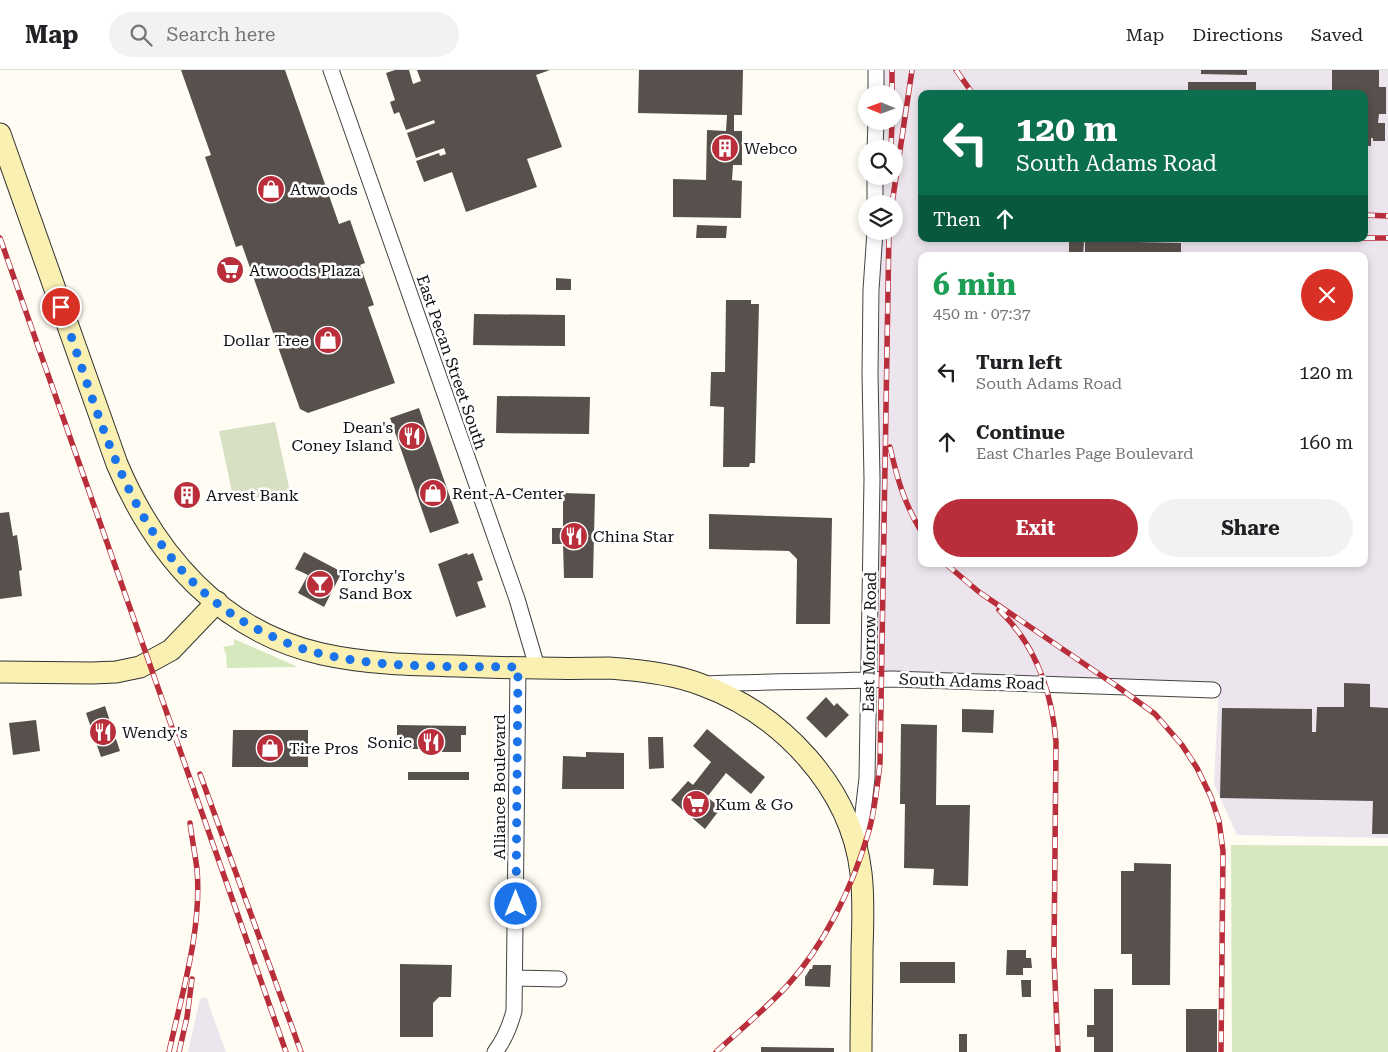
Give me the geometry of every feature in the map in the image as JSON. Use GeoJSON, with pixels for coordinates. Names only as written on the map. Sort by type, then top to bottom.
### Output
{"type":"FeatureCollection","features":[{"type":"Feature","properties":{"kind":"main road","name":"South Adams Road"},"geometry":{"type":"LineString","coordinates":[[0,134],[102,424],[128,489],[154,535],[168,554],[182,571],[217,602],[240,619],[274,638],[322,654],[391,664],[636,670],[701,684],[745,706],[765,719],[784,734],[817,769],[831,789],[848,822],[858,855]]}},
{"type":"Feature","properties":{"kind":"main road"},"geometry":{"type":"LineString","coordinates":[[0,672],[116,672],[140,667],[171,650],[217,602]]}},
{"type":"Feature","properties":{"kind":"main road","name":"East Morrow Road"},"geometry":{"type":"LineString","coordinates":[[858,855],[861,872],[863,913],[861,1052]]}},
{"type":"Feature","properties":{"kind":"street","name":"East Pecan Street South"},"geometry":{"type":"LineString","coordinates":[[331,70],[514,590],[527,667]]}},
{"type":"Feature","properties":{"kind":"street"},"geometry":{"type":"LineString","coordinates":[[876,70],[876,85]]}},
{"type":"Feature","properties":{"kind":"street","name":"East Morrow Road"},"geometry":{"type":"LineString","coordinates":[[858,855],[867,778],[872,479],[871,337],[875,240]]}},
{"type":"Feature","properties":{"kind":"street","name":"Alliance Boulevard"},"geometry":{"type":"LineString","coordinates":[[494,1052],[501,1044],[510,1027],[514,1011],[527,667]]}},
{"type":"Feature","properties":{"kind":"street","name":"South Adams Road"},"geometry":{"type":"LineString","coordinates":[[701,684],[892,679],[1213,690]]}},
{"type":"Feature","properties":{"kind":"street"},"geometry":{"type":"LineString","coordinates":[[516,978],[559,979]]}},
{"type":"Feature","properties":{"kind":"shaded area"},"geometry":{"type":"Polygon","coordinates":[[[881,70],[1388,70],[1388,838],[1237,835],[1214,784],[1219,682],[873,674],[881,240],[903,240],[903,195],[881,195],[882,185],[903,185],[903,140],[882,140],[882,130],[903,130],[903,85],[882,85],[881,70]]]}},
{"type":"Feature","properties":{"kind":"shaded area"},"geometry":{"type":"Polygon","coordinates":[[[206,997],[226,1052],[188,1052],[200,999],[206,997]]]}},
{"type":"Feature","properties":{"kind":"green space"},"geometry":{"type":"Polygon","coordinates":[[[275,422],[290,492],[234,501],[219,431],[275,422]]]}},
{"type":"Feature","properties":{"kind":"green space"},"geometry":{"type":"Polygon","coordinates":[[[234,639],[298,667],[227,668],[226,654],[223,647],[234,645],[234,639]]]}},
{"type":"Feature","properties":{"kind":"green space"},"geometry":{"type":"Polygon","coordinates":[[[1231,845],[1388,846],[1388,1052],[1232,1052],[1231,845]]]}},
{"type":"Feature","properties":{"kind":"building","name":"Atwoods"},"geometry":{"type":"Polygon","coordinates":[[[181,70],[285,70],[339,224],[350,220],[365,263],[360,265],[374,305],[368,307],[395,383],[308,413],[300,409],[242,245],[236,247],[205,157],[211,155],[181,70]]]}},
{"type":"Feature","properties":{"kind":"building"},"geometry":{"type":"Polygon","coordinates":[[[395,70],[409,70],[413,84],[421,81],[417,70],[550,70],[536,75],[562,147],[527,159],[537,187],[466,212],[452,172],[424,182],[416,161],[439,153],[440,156],[446,154],[444,148],[416,158],[407,133],[435,123],[434,120],[406,130],[399,112],[394,114],[390,102],[395,100],[386,73],[395,70]]]}},
{"type":"Feature","properties":{"kind":"building","name":"Webco"},"geometry":{"type":"Polygon","coordinates":[[[639,70],[743,70],[742,115],[734,115],[734,131],[742,131],[742,165],[733,165],[732,180],[742,181],[741,218],[673,217],[673,179],[706,180],[707,130],[726,131],[727,115],[638,113],[639,70]]]}},
{"type":"Feature","properties":{"kind":"building"},"geometry":{"type":"Polygon","coordinates":[[[1201,70],[1247,70],[1247,75],[1201,74],[1201,70]]]}},
{"type":"Feature","properties":{"kind":"building"},"geometry":{"type":"Polygon","coordinates":[[[1332,70],[1379,70],[1379,87],[1386,87],[1386,114],[1379,114],[1378,123],[1385,123],[1385,141],[1373,141],[1373,138],[1371,138],[1371,146],[1368,146],[1368,90],[1332,90],[1332,70]]]}},
{"type":"Feature","properties":{"kind":"building"},"geometry":{"type":"Polygon","coordinates":[[[1188,82],[1256,82],[1256,90],[1188,90],[1188,82]]]}},
{"type":"Feature","properties":{"kind":"building"},"geometry":{"type":"Polygon","coordinates":[[[697,225],[727,226],[726,238],[696,238],[697,225]]]}},
{"type":"Feature","properties":{"kind":"building"},"geometry":{"type":"Polygon","coordinates":[[[1069,242],[1084,242],[1083,252],[1069,252],[1069,242]]]}},
{"type":"Feature","properties":{"kind":"building"},"geometry":{"type":"Polygon","coordinates":[[[1085,242],[1181,243],[1181,252],[1085,252],[1085,242]]]}},
{"type":"Feature","properties":{"kind":"building"},"geometry":{"type":"Polygon","coordinates":[[[556,278],[571,279],[571,290],[556,290],[556,278]]]}},
{"type":"Feature","properties":{"kind":"building"},"geometry":{"type":"Polygon","coordinates":[[[726,300],[751,300],[751,304],[759,304],[755,463],[750,463],[749,467],[723,467],[724,407],[710,406],[711,372],[725,372],[726,300]]]}},
{"type":"Feature","properties":{"kind":"building"},"geometry":{"type":"Polygon","coordinates":[[[474,314],[565,315],[565,346],[473,345],[474,314]]]}},
{"type":"Feature","properties":{"kind":"building"},"geometry":{"type":"Polygon","coordinates":[[[497,396],[590,397],[589,434],[496,433],[497,396]]]}},
{"type":"Feature","properties":{"kind":"building","name":"Rent-A-Center"},"geometry":{"type":"Polygon","coordinates":[[[419,408],[459,523],[430,533],[390,418],[419,408]]]}},
{"type":"Feature","properties":{"kind":"building","name":"China Star"},"geometry":{"type":"Polygon","coordinates":[[[563,493],[595,494],[593,578],[564,578],[563,544],[552,544],[552,528],[563,528],[563,493]]]}},
{"type":"Feature","properties":{"kind":"building"},"geometry":{"type":"Polygon","coordinates":[[[9,512],[13,536],[17,535],[22,570],[19,571],[22,596],[0,599],[0,513],[9,512]]]}},
{"type":"Feature","properties":{"kind":"building"},"geometry":{"type":"Polygon","coordinates":[[[709,514],[832,518],[830,624],[796,624],[797,559],[789,551],[709,549],[709,514]]]}},
{"type":"Feature","properties":{"kind":"building","name":"Torchy's Sand Box"},"geometry":{"type":"Polygon","coordinates":[[[304,552],[342,572],[324,607],[298,593],[308,575],[295,569],[304,552]]]}},
{"type":"Feature","properties":{"kind":"building"},"geometry":{"type":"Polygon","coordinates":[[[467,553],[468,555],[473,553],[483,580],[477,582],[486,607],[456,617],[438,564],[467,553]]]}},
{"type":"Feature","properties":{"kind":"building"},"geometry":{"type":"Polygon","coordinates":[[[1344,683],[1370,684],[1370,707],[1388,708],[1388,834],[1372,834],[1373,801],[1220,798],[1222,708],[1312,709],[1312,732],[1316,732],[1317,707],[1344,707],[1344,683]]]}},
{"type":"Feature","properties":{"kind":"building"},"geometry":{"type":"Polygon","coordinates":[[[826,697],[834,706],[837,703],[849,715],[826,738],[806,718],[826,697]]]}},
{"type":"Feature","properties":{"kind":"building","name":"Wendy's"},"geometry":{"type":"Polygon","coordinates":[[[105,706],[120,751],[101,757],[86,713],[105,706]]]}},
{"type":"Feature","properties":{"kind":"building"},"geometry":{"type":"Polygon","coordinates":[[[962,709],[994,710],[993,733],[962,732],[962,709]]]}},
{"type":"Feature","properties":{"kind":"building"},"geometry":{"type":"Polygon","coordinates":[[[36,720],[40,751],[13,755],[9,723],[36,720]]]}},
{"type":"Feature","properties":{"kind":"building"},"geometry":{"type":"Polygon","coordinates":[[[901,724],[937,725],[936,805],[970,805],[968,886],[933,885],[934,869],[904,868],[905,804],[900,804],[901,724]]]}},
{"type":"Feature","properties":{"kind":"building","name":"Sonic"},"geometry":{"type":"Polygon","coordinates":[[[397,725],[466,726],[466,735],[461,735],[461,752],[436,752],[436,749],[401,749],[401,735],[397,735],[397,725]]]}},
{"type":"Feature","properties":{"kind":"building","name":"Kum & Go"},"geometry":{"type":"Polygon","coordinates":[[[707,729],[765,777],[751,794],[726,773],[707,797],[721,808],[705,829],[671,800],[688,781],[693,785],[711,762],[693,746],[707,729]]]}},
{"type":"Feature","properties":{"kind":"building","name":"Tire Pros"},"geometry":{"type":"Polygon","coordinates":[[[233,730],[308,730],[308,767],[232,767],[233,730]]]}},
{"type":"Feature","properties":{"kind":"building"},"geometry":{"type":"Polygon","coordinates":[[[648,737],[663,737],[664,768],[649,769],[648,737]]]}},
{"type":"Feature","properties":{"kind":"building"},"geometry":{"type":"Polygon","coordinates":[[[586,752],[624,753],[624,789],[562,789],[563,756],[586,757],[586,752]]]}},
{"type":"Feature","properties":{"kind":"building"},"geometry":{"type":"Polygon","coordinates":[[[408,772],[469,772],[469,780],[408,780],[408,772]]]}},
{"type":"Feature","properties":{"kind":"building"},"geometry":{"type":"Polygon","coordinates":[[[1134,863],[1171,864],[1170,985],[1132,985],[1132,954],[1121,954],[1121,871],[1134,871],[1134,863]]]}},
{"type":"Feature","properties":{"kind":"building"},"geometry":{"type":"Polygon","coordinates":[[[1007,950],[1026,950],[1026,958],[1031,958],[1032,968],[1023,968],[1023,975],[1006,975],[1007,950]]]}},
{"type":"Feature","properties":{"kind":"building"},"geometry":{"type":"Polygon","coordinates":[[[900,962],[955,962],[955,983],[900,983],[900,962]]]}},
{"type":"Feature","properties":{"kind":"building"},"geometry":{"type":"Polygon","coordinates":[[[400,964],[452,965],[451,997],[439,997],[433,1003],[433,1037],[400,1037],[400,964]]]}},
{"type":"Feature","properties":{"kind":"building"},"geometry":{"type":"Polygon","coordinates":[[[813,965],[831,965],[830,987],[805,986],[805,977],[813,965]]]}},
{"type":"Feature","properties":{"kind":"building"},"geometry":{"type":"Polygon","coordinates":[[[1021,980],[1031,980],[1031,997],[1022,997],[1021,980]]]}},
{"type":"Feature","properties":{"kind":"building"},"geometry":{"type":"Polygon","coordinates":[[[1094,989],[1113,989],[1113,1052],[1094,1052],[1094,1037],[1087,1037],[1087,1025],[1094,1025],[1094,989]]]}},
{"type":"Feature","properties":{"kind":"building"},"geometry":{"type":"Polygon","coordinates":[[[1186,1009],[1217,1009],[1217,1052],[1186,1052],[1186,1009]]]}},
{"type":"Feature","properties":{"kind":"building"},"geometry":{"type":"Polygon","coordinates":[[[959,1034],[967,1034],[967,1052],[959,1052],[959,1034]]]}},
{"type":"Feature","properties":{"kind":"building"},"geometry":{"type":"Polygon","coordinates":[[[761,1047],[834,1048],[834,1052],[761,1052],[761,1047]]]}},
{"type":"Feature","properties":{"kind":"railway"},"geometry":{"type":"LineString","coordinates":[[892,70],[892,85]]}},
{"type":"Feature","properties":{"kind":"railway"},"geometry":{"type":"LineString","coordinates":[[893,195],[912,70]]}},
{"type":"Feature","properties":{"kind":"railway"},"geometry":{"type":"LineString","coordinates":[[956,70],[970,90]]}},
{"type":"Feature","properties":{"kind":"railway"},"geometry":{"type":"LineString","coordinates":[[891,140],[892,130]]}},
{"type":"Feature","properties":{"kind":"railway"},"geometry":{"type":"LineString","coordinates":[[1368,215],[1388,216]]}},
{"type":"Feature","properties":{"kind":"railway"},"geometry":{"type":"LineString","coordinates":[[0,238],[286,1052]]}},
{"type":"Feature","properties":{"kind":"railway"},"geometry":{"type":"LineString","coordinates":[[1368,238],[1388,238]]}},
{"type":"Feature","properties":{"kind":"railway"},"geometry":{"type":"LineString","coordinates":[[716,1052],[786,987],[813,953],[835,915],[854,875],[868,834],[876,799],[880,763],[889,240]]}},
{"type":"Feature","properties":{"kind":"railway"},"geometry":{"type":"LineString","coordinates":[[890,447],[902,490],[918,525]]}},
{"type":"Feature","properties":{"kind":"railway"},"geometry":{"type":"LineString","coordinates":[[950,567],[979,592],[1155,714],[1182,745],[1197,768],[1211,797],[1219,821],[1223,851],[1221,1052]]}},
{"type":"Feature","properties":{"kind":"railway"},"geometry":{"type":"LineString","coordinates":[[999,610],[1023,638],[1032,654],[1046,688],[1054,724],[1056,742],[1054,957],[1058,1052]]}},
{"type":"Feature","properties":{"kind":"railway"},"geometry":{"type":"LineString","coordinates":[[200,774],[301,1052]]}},
{"type":"Feature","properties":{"kind":"railway"},"geometry":{"type":"LineString","coordinates":[[169,1052],[190,961],[197,915],[197,869],[190,823]]}},
{"type":"Feature","properties":{"kind":"railway"},"geometry":{"type":"LineString","coordinates":[[179,1052],[187,1017],[192,979]]}},
{"type":"Feature","properties":{"kind":"place","name":"Webco"},"geometry":{"type":"Point","coordinates":[725,148]}},
{"type":"Feature","properties":{"kind":"place","name":"Atwoods"},"geometry":{"type":"Point","coordinates":[271,189]}},
{"type":"Feature","properties":{"kind":"place","name":"Atwoods Plaza"},"geometry":{"type":"Point","coordinates":[230,270]}},
{"type":"Feature","properties":{"kind":"place","name":"Dollar Tree"},"geometry":{"type":"Point","coordinates":[328,340]}},
{"type":"Feature","properties":{"kind":"place","name":"Dean's Coney Island"},"geometry":{"type":"Point","coordinates":[412,436]}},
{"type":"Feature","properties":{"kind":"place","name":"Rent-A-Center"},"geometry":{"type":"Point","coordinates":[433,493]}},
{"type":"Feature","properties":{"kind":"place","name":"Arvest Bank"},"geometry":{"type":"Point","coordinates":[187,495]}},
{"type":"Feature","properties":{"kind":"place","name":"China Star"},"geometry":{"type":"Point","coordinates":[574,536]}},
{"type":"Feature","properties":{"kind":"place","name":"Torchy's Sand Box"},"geometry":{"type":"Point","coordinates":[320,584]}},
{"type":"Feature","properties":{"kind":"place","name":"Wendy's"},"geometry":{"type":"Point","coordinates":[103,732]}},
{"type":"Feature","properties":{"kind":"place","name":"Sonic"},"geometry":{"type":"Point","coordinates":[431,742]}},
{"type":"Feature","properties":{"kind":"place","name":"Tire Pros"},"geometry":{"type":"Point","coordinates":[270,748]}},
{"type":"Feature","properties":{"kind":"place","name":"Kum & Go"},"geometry":{"type":"Point","coordinates":[696,804]}},
{"type":"Feature","properties":{"kind":"route"},"geometry":{"type":"LineString","coordinates":[[61,307],[117,464],[138,508],[154,535],[182,571],[230,614],[274,638],[322,654],[391,664],[518,667],[516,904]]}}]}
